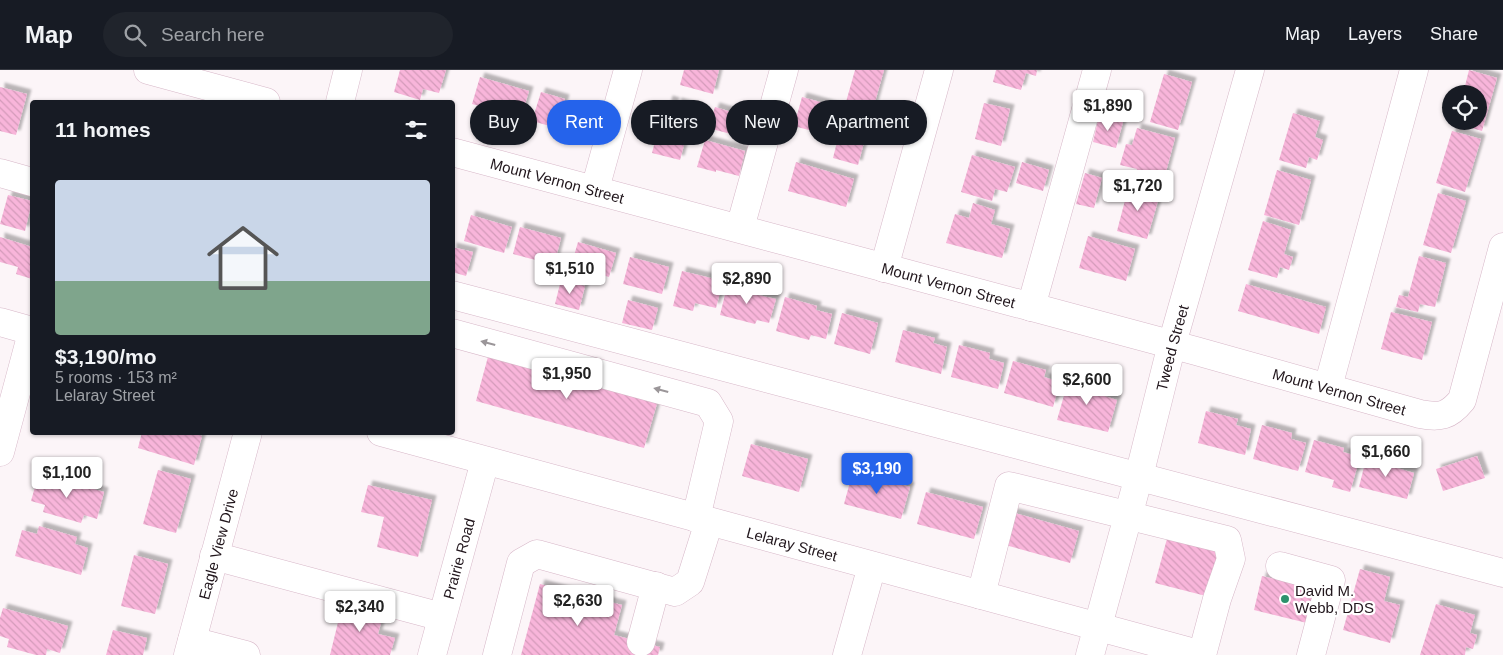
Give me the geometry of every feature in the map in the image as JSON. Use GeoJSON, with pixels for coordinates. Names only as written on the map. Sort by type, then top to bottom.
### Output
{"type":"FeatureCollection","features":[{"type":"Feature","properties":{"kind":"street"},"geometry":{"type":"LineString","coordinates":[[148,70],[259,100]]}},
{"type":"Feature","properties":{"kind":"street"},"geometry":{"type":"LineString","coordinates":[[340,100],[348,70]]}},
{"type":"Feature","properties":{"kind":"street"},"geometry":{"type":"LineString","coordinates":[[595,189],[628,70]]}},
{"type":"Feature","properties":{"kind":"street"},"geometry":{"type":"LineString","coordinates":[[740,228],[784,70]]}},
{"type":"Feature","properties":{"kind":"street"},"geometry":{"type":"LineString","coordinates":[[884,268],[939,70]]}},
{"type":"Feature","properties":{"kind":"street"},"geometry":{"type":"LineString","coordinates":[[1031,307],[1096,70]]}},
{"type":"Feature","properties":{"kind":"street","name":"Tweed Street"},"geometry":{"type":"LineString","coordinates":[[1090,655],[1139,476],[1172,344],[1250,70]]}},
{"type":"Feature","properties":{"kind":"street"},"geometry":{"type":"LineString","coordinates":[[1328,388],[1414,70]]}},
{"type":"Feature","properties":{"kind":"street","name":"Mount Vernon Street"},"geometry":{"type":"LineString","coordinates":[[455,153],[1172,344],[1434,417],[1455,410],[1462,400],[1503,247]]}},
{"type":"Feature","properties":{"kind":"street"},"geometry":{"type":"LineString","coordinates":[[0,174],[30,182]]}},
{"type":"Feature","properties":{"kind":"street"},"geometry":{"type":"LineString","coordinates":[[455,296],[1503,573]]}},
{"type":"Feature","properties":{"kind":"street"},"geometry":{"type":"LineString","coordinates":[[0,322],[30,331]]}},
{"type":"Feature","properties":{"kind":"street"},"geometry":{"type":"LineString","coordinates":[[455,334],[708,403],[719,421],[703,520],[690,582],[675,592],[537,554],[521,562],[497,655]]}},
{"type":"Feature","properties":{"kind":"street"},"geometry":{"type":"LineString","coordinates":[[0,452],[30,340]]}},
{"type":"Feature","properties":{"kind":"street","name":"Eagle View Drive"},"geometry":{"type":"LineString","coordinates":[[190,648],[247,435]]}},
{"type":"Feature","properties":{"kind":"street","name":"Lelaray Street"},"geometry":{"type":"LineString","coordinates":[[395,435],[1202,655]]}},
{"type":"Feature","properties":{"kind":"street","name":"Prairie Road"},"geometry":{"type":"LineString","coordinates":[[432,655],[485,461]]}},
{"type":"Feature","properties":{"kind":"street"},"geometry":{"type":"LineString","coordinates":[[981,595],[1009,486],[1228,540],[1231,559],[1217,599],[1202,655]]}},
{"type":"Feature","properties":{"kind":"street"},"geometry":{"type":"LineString","coordinates":[[214,556],[442,617]]}},
{"type":"Feature","properties":{"kind":"street"},"geometry":{"type":"LineString","coordinates":[[847,655],[872,566]]}},
{"type":"Feature","properties":{"kind":"street"},"geometry":{"type":"LineString","coordinates":[[1280,566],[1331,580],[1311,655]]}},
{"type":"Feature","properties":{"kind":"street"},"geometry":{"type":"LineString","coordinates":[[641,642],[656,586]]}},
{"type":"Feature","properties":{"kind":"street"},"geometry":{"type":"LineString","coordinates":[[190,648],[241,654]]}},
{"type":"Feature","properties":{"kind":"building"},"geometry":{"type":"Polygon","coordinates":[[[400,70],[446,70],[439,93],[423,89],[420,100],[394,92],[400,70]]]}},
{"type":"Feature","properties":{"kind":"building"},"geometry":{"type":"Polygon","coordinates":[[[684,70],[719,70],[713,94],[680,85],[684,70]]]}},
{"type":"Feature","properties":{"kind":"building"},"geometry":{"type":"Polygon","coordinates":[[[855,70],[884,70],[876,100],[847,100],[855,70]]]}},
{"type":"Feature","properties":{"kind":"building"},"geometry":{"type":"Polygon","coordinates":[[[996,70],[1037,70],[1036,76],[1026,73],[1021,90],[993,82],[996,70]]]}},
{"type":"Feature","properties":{"kind":"building"},"geometry":{"type":"Polygon","coordinates":[[[1469,70],[1497,78],[1487,113],[1487,85],[1465,85],[1469,70]]]}},
{"type":"Feature","properties":{"kind":"building"},"geometry":{"type":"Polygon","coordinates":[[[1164,74],[1192,82],[1178,130],[1150,122],[1164,74]]]}},
{"type":"Feature","properties":{"kind":"building"},"geometry":{"type":"Polygon","coordinates":[[[480,77],[529,91],[526,100],[473,100],[480,77]]]}},
{"type":"Feature","properties":{"kind":"building"},"geometry":{"type":"Polygon","coordinates":[[[0,87],[27,94],[16,135],[0,131],[0,87]]]}},
{"type":"Feature","properties":{"kind":"building"},"geometry":{"type":"Polygon","coordinates":[[[541,92],[565,99],[547,100],[547,125],[537,122],[537,105],[541,92]]]}},
{"type":"Feature","properties":{"kind":"building"},"geometry":{"type":"Polygon","coordinates":[[[802,97],[813,100],[808,100],[808,130],[798,127],[798,112],[802,97]]]}},
{"type":"Feature","properties":{"kind":"building"},"geometry":{"type":"Polygon","coordinates":[[[984,103],[1010,109],[1001,146],[975,139],[984,103]]]}},
{"type":"Feature","properties":{"kind":"building"},"geometry":{"type":"Polygon","coordinates":[[[716,107],[726,110],[726,133],[716,130],[716,107]]]}},
{"type":"Feature","properties":{"kind":"building"},"geometry":{"type":"Polygon","coordinates":[[[1293,113],[1320,121],[1315,137],[1323,140],[1317,160],[1309,157],[1306,168],[1279,160],[1293,113]]]}},
{"type":"Feature","properties":{"kind":"building"},"geometry":{"type":"Polygon","coordinates":[[[1099,116],[1123,122],[1116,148],[1093,142],[1099,116]]]}},
{"type":"Feature","properties":{"kind":"building"},"geometry":{"type":"Polygon","coordinates":[[[1137,128],[1175,138],[1162,187],[1134,179],[1137,169],[1120,165],[1126,144],[1132,145],[1137,128]]]}},
{"type":"Feature","properties":{"kind":"building"},"geometry":{"type":"Polygon","coordinates":[[[1452,131],[1481,139],[1465,192],[1436,183],[1452,131]]]}},
{"type":"Feature","properties":{"kind":"building"},"geometry":{"type":"Polygon","coordinates":[[[716,143],[745,151],[739,176],[697,167],[704,145],[716,145],[716,143]]]}},
{"type":"Feature","properties":{"kind":"building"},"geometry":{"type":"Polygon","coordinates":[[[654,145],[684,145],[680,160],[652,153],[654,145]]]}},
{"type":"Feature","properties":{"kind":"building"},"geometry":{"type":"Polygon","coordinates":[[[836,145],[863,145],[858,165],[833,158],[836,145]]]}},
{"type":"Feature","properties":{"kind":"building"},"geometry":{"type":"Polygon","coordinates":[[[972,155],[1015,167],[1007,192],[995,189],[992,201],[961,192],[972,155]]]}},
{"type":"Feature","properties":{"kind":"building"},"geometry":{"type":"Polygon","coordinates":[[[796,162],[854,179],[846,207],[788,191],[796,162]]]}},
{"type":"Feature","properties":{"kind":"building"},"geometry":{"type":"Polygon","coordinates":[[[1022,162],[1049,170],[1043,191],[1016,183],[1022,162]]]}},
{"type":"Feature","properties":{"kind":"building"},"geometry":{"type":"Polygon","coordinates":[[[1277,170],[1311,180],[1299,225],[1264,215],[1277,170]]]}},
{"type":"Feature","properties":{"kind":"building"},"geometry":{"type":"Polygon","coordinates":[[[1085,173],[1102,178],[1094,208],[1076,204],[1085,173]]]}},
{"type":"Feature","properties":{"kind":"building"},"geometry":{"type":"Polygon","coordinates":[[[1129,185],[1160,194],[1147,239],[1117,231],[1129,185]]]}},
{"type":"Feature","properties":{"kind":"building"},"geometry":{"type":"Polygon","coordinates":[[[1438,193],[1466,201],[1451,253],[1423,245],[1438,193]]]}},
{"type":"Feature","properties":{"kind":"building"},"geometry":{"type":"Polygon","coordinates":[[[8,195],[30,200],[25,231],[0,224],[8,195]]]}},
{"type":"Feature","properties":{"kind":"building"},"geometry":{"type":"Polygon","coordinates":[[[973,203],[995,210],[991,224],[1010,229],[1002,258],[946,243],[955,214],[969,218],[973,203]]]}},
{"type":"Feature","properties":{"kind":"building"},"geometry":{"type":"Polygon","coordinates":[[[471,215],[512,227],[504,253],[464,241],[471,215]]]}},
{"type":"Feature","properties":{"kind":"building"},"geometry":{"type":"Polygon","coordinates":[[[1263,221],[1291,230],[1284,254],[1293,257],[1289,270],[1280,267],[1277,278],[1248,270],[1263,221]]]}},
{"type":"Feature","properties":{"kind":"building"},"geometry":{"type":"Polygon","coordinates":[[[520,227],[561,238],[554,265],[513,254],[520,227]]]}},
{"type":"Feature","properties":{"kind":"building"},"geometry":{"type":"Polygon","coordinates":[[[1088,236],[1135,249],[1126,281],[1079,268],[1088,236]]]}},
{"type":"Feature","properties":{"kind":"building"},"geometry":{"type":"Polygon","coordinates":[[[0,237],[30,246],[30,278],[16,274],[18,267],[0,262],[0,237]]]}},
{"type":"Feature","properties":{"kind":"building"},"geometry":{"type":"Polygon","coordinates":[[[578,242],[616,253],[609,277],[571,266],[578,242]]]}},
{"type":"Feature","properties":{"kind":"building"},"geometry":{"type":"Polygon","coordinates":[[[455,248],[473,252],[466,276],[455,273],[455,248]]]}},
{"type":"Feature","properties":{"kind":"building"},"geometry":{"type":"Polygon","coordinates":[[[1419,256],[1446,263],[1435,307],[1420,304],[1418,312],[1396,307],[1399,295],[1408,297],[1419,256]]]}},
{"type":"Feature","properties":{"kind":"building"},"geometry":{"type":"Polygon","coordinates":[[[630,257],[669,267],[662,294],[623,284],[630,257]]]}},
{"type":"Feature","properties":{"kind":"building"},"geometry":{"type":"Polygon","coordinates":[[[682,271],[723,281],[716,308],[695,303],[693,311],[673,306],[682,271]]]}},
{"type":"Feature","properties":{"kind":"building"},"geometry":{"type":"Polygon","coordinates":[[[561,280],[585,286],[579,310],[555,304],[561,280]]]}},
{"type":"Feature","properties":{"kind":"building"},"geometry":{"type":"Polygon","coordinates":[[[728,282],[759,291],[758,295],[776,299],[769,323],[757,320],[755,324],[720,315],[728,282]]]}},
{"type":"Feature","properties":{"kind":"building"},"geometry":{"type":"Polygon","coordinates":[[[1246,284],[1326,307],[1319,334],[1238,311],[1246,284]]]}},
{"type":"Feature","properties":{"kind":"building"},"geometry":{"type":"Polygon","coordinates":[[[785,297],[817,306],[816,310],[832,314],[826,339],[811,335],[809,340],[776,331],[785,297]]]}},
{"type":"Feature","properties":{"kind":"building"},"geometry":{"type":"Polygon","coordinates":[[[628,300],[658,308],[652,330],[622,323],[628,300]]]}},
{"type":"Feature","properties":{"kind":"building"},"geometry":{"type":"Polygon","coordinates":[[[1391,312],[1432,322],[1422,360],[1381,349],[1391,312]]]}},
{"type":"Feature","properties":{"kind":"building"},"geometry":{"type":"Polygon","coordinates":[[[842,313],[878,323],[870,354],[834,344],[842,313]]]}},
{"type":"Feature","properties":{"kind":"building"},"geometry":{"type":"Polygon","coordinates":[[[903,330],[935,338],[933,343],[947,347],[941,374],[895,362],[903,330]]]}},
{"type":"Feature","properties":{"kind":"building"},"geometry":{"type":"Polygon","coordinates":[[[959,345],[990,353],[989,359],[1004,363],[998,389],[951,377],[959,345]]]}},
{"type":"Feature","properties":{"kind":"building"},"geometry":{"type":"Polygon","coordinates":[[[489,353],[658,400],[644,448],[476,401],[489,353]]]}},
{"type":"Feature","properties":{"kind":"building"},"geometry":{"type":"Polygon","coordinates":[[[1013,361],[1046,370],[1044,377],[1060,382],[1053,407],[1004,393],[1013,361]]]}},
{"type":"Feature","properties":{"kind":"building"},"geometry":{"type":"Polygon","coordinates":[[[1069,378],[1103,388],[1101,395],[1117,400],[1108,432],[1057,420],[1069,378]]]}},
{"type":"Feature","properties":{"kind":"building"},"geometry":{"type":"Polygon","coordinates":[[[1206,411],[1238,419],[1236,425],[1251,429],[1245,455],[1198,443],[1206,411]]]}},
{"type":"Feature","properties":{"kind":"building"},"geometry":{"type":"Polygon","coordinates":[[[1262,425],[1292,433],[1291,439],[1306,443],[1298,471],[1253,459],[1262,425]]]}},
{"type":"Feature","properties":{"kind":"building"},"geometry":{"type":"Polygon","coordinates":[[[141,435],[202,436],[194,465],[138,448],[141,435]]]}},
{"type":"Feature","properties":{"kind":"building"},"geometry":{"type":"Polygon","coordinates":[[[1314,440],[1344,448],[1343,452],[1360,457],[1350,492],[1332,487],[1334,480],[1305,472],[1314,440]]]}},
{"type":"Feature","properties":{"kind":"building"},"geometry":{"type":"Polygon","coordinates":[[[751,444],[808,459],[799,492],[742,476],[751,444]]]}},
{"type":"Feature","properties":{"kind":"building"},"geometry":{"type":"Polygon","coordinates":[[[1367,455],[1398,463],[1397,468],[1414,473],[1407,499],[1359,487],[1367,455]]]}},
{"type":"Feature","properties":{"kind":"building"},"geometry":{"type":"Polygon","coordinates":[[[1477,456],[1485,478],[1443,491],[1436,469],[1477,456]]]}},
{"type":"Feature","properties":{"kind":"building"},"geometry":{"type":"Polygon","coordinates":[[[158,470],[191,479],[176,533],[143,524],[158,470]]]}},
{"type":"Feature","properties":{"kind":"building"},"geometry":{"type":"Polygon","coordinates":[[[853,471],[910,487],[901,519],[844,504],[853,471]]]}},
{"type":"Feature","properties":{"kind":"building"},"geometry":{"type":"Polygon","coordinates":[[[39,473],[104,492],[97,519],[84,515],[81,523],[43,512],[45,505],[31,501],[39,473]]]}},
{"type":"Feature","properties":{"kind":"building"},"geometry":{"type":"Polygon","coordinates":[[[368,485],[432,500],[418,557],[377,547],[384,517],[361,512],[368,485]]]}},
{"type":"Feature","properties":{"kind":"building"},"geometry":{"type":"Polygon","coordinates":[[[926,492],[983,507],[974,539],[917,524],[926,492]]]}},
{"type":"Feature","properties":{"kind":"building"},"geometry":{"type":"Polygon","coordinates":[[[1011,512],[1079,531],[1070,563],[1002,544],[1011,512]]]}},
{"type":"Feature","properties":{"kind":"building"},"geometry":{"type":"Polygon","coordinates":[[[39,526],[77,537],[75,544],[88,548],[81,575],[15,556],[22,530],[37,534],[39,526]]]}},
{"type":"Feature","properties":{"kind":"building"},"geometry":{"type":"Polygon","coordinates":[[[1168,535],[1219,549],[1206,596],[1155,583],[1168,535]]]}},
{"type":"Feature","properties":{"kind":"building"},"geometry":{"type":"Polygon","coordinates":[[[134,555],[168,564],[155,614],[121,606],[134,555]]]}},
{"type":"Feature","properties":{"kind":"building"},"geometry":{"type":"Polygon","coordinates":[[[1360,569],[1390,577],[1384,601],[1400,605],[1390,643],[1343,630],[1360,569]]]}},
{"type":"Feature","properties":{"kind":"building","name":"David M. Webb, DDS"},"geometry":{"type":"Polygon","coordinates":[[[1262,576],[1316,589],[1307,623],[1254,610],[1262,576]]]}},
{"type":"Feature","properties":{"kind":"building"},"geometry":{"type":"Polygon","coordinates":[[[540,584],[622,605],[614,635],[660,647],[658,655],[521,655],[540,584]]]}},
{"type":"Feature","properties":{"kind":"building"},"geometry":{"type":"Polygon","coordinates":[[[343,602],[384,612],[378,634],[395,638],[390,655],[330,655],[343,602]]]}},
{"type":"Feature","properties":{"kind":"building"},"geometry":{"type":"Polygon","coordinates":[[[1436,604],[1475,615],[1470,633],[1477,635],[1473,649],[1466,647],[1465,655],[1420,655],[1436,604]]]}},
{"type":"Feature","properties":{"kind":"building"},"geometry":{"type":"Polygon","coordinates":[[[3,608],[68,626],[60,653],[47,649],[46,655],[36,655],[7,647],[9,639],[0,636],[0,618],[3,608]]]}},
{"type":"Feature","properties":{"kind":"building"},"geometry":{"type":"Polygon","coordinates":[[[113,630],[147,638],[143,655],[106,655],[113,630]]]}},
{"type":"Feature","properties":{"kind":"place","name":"David M. Webb, DDS"},"geometry":{"type":"Point","coordinates":[1285,599]}}]}
